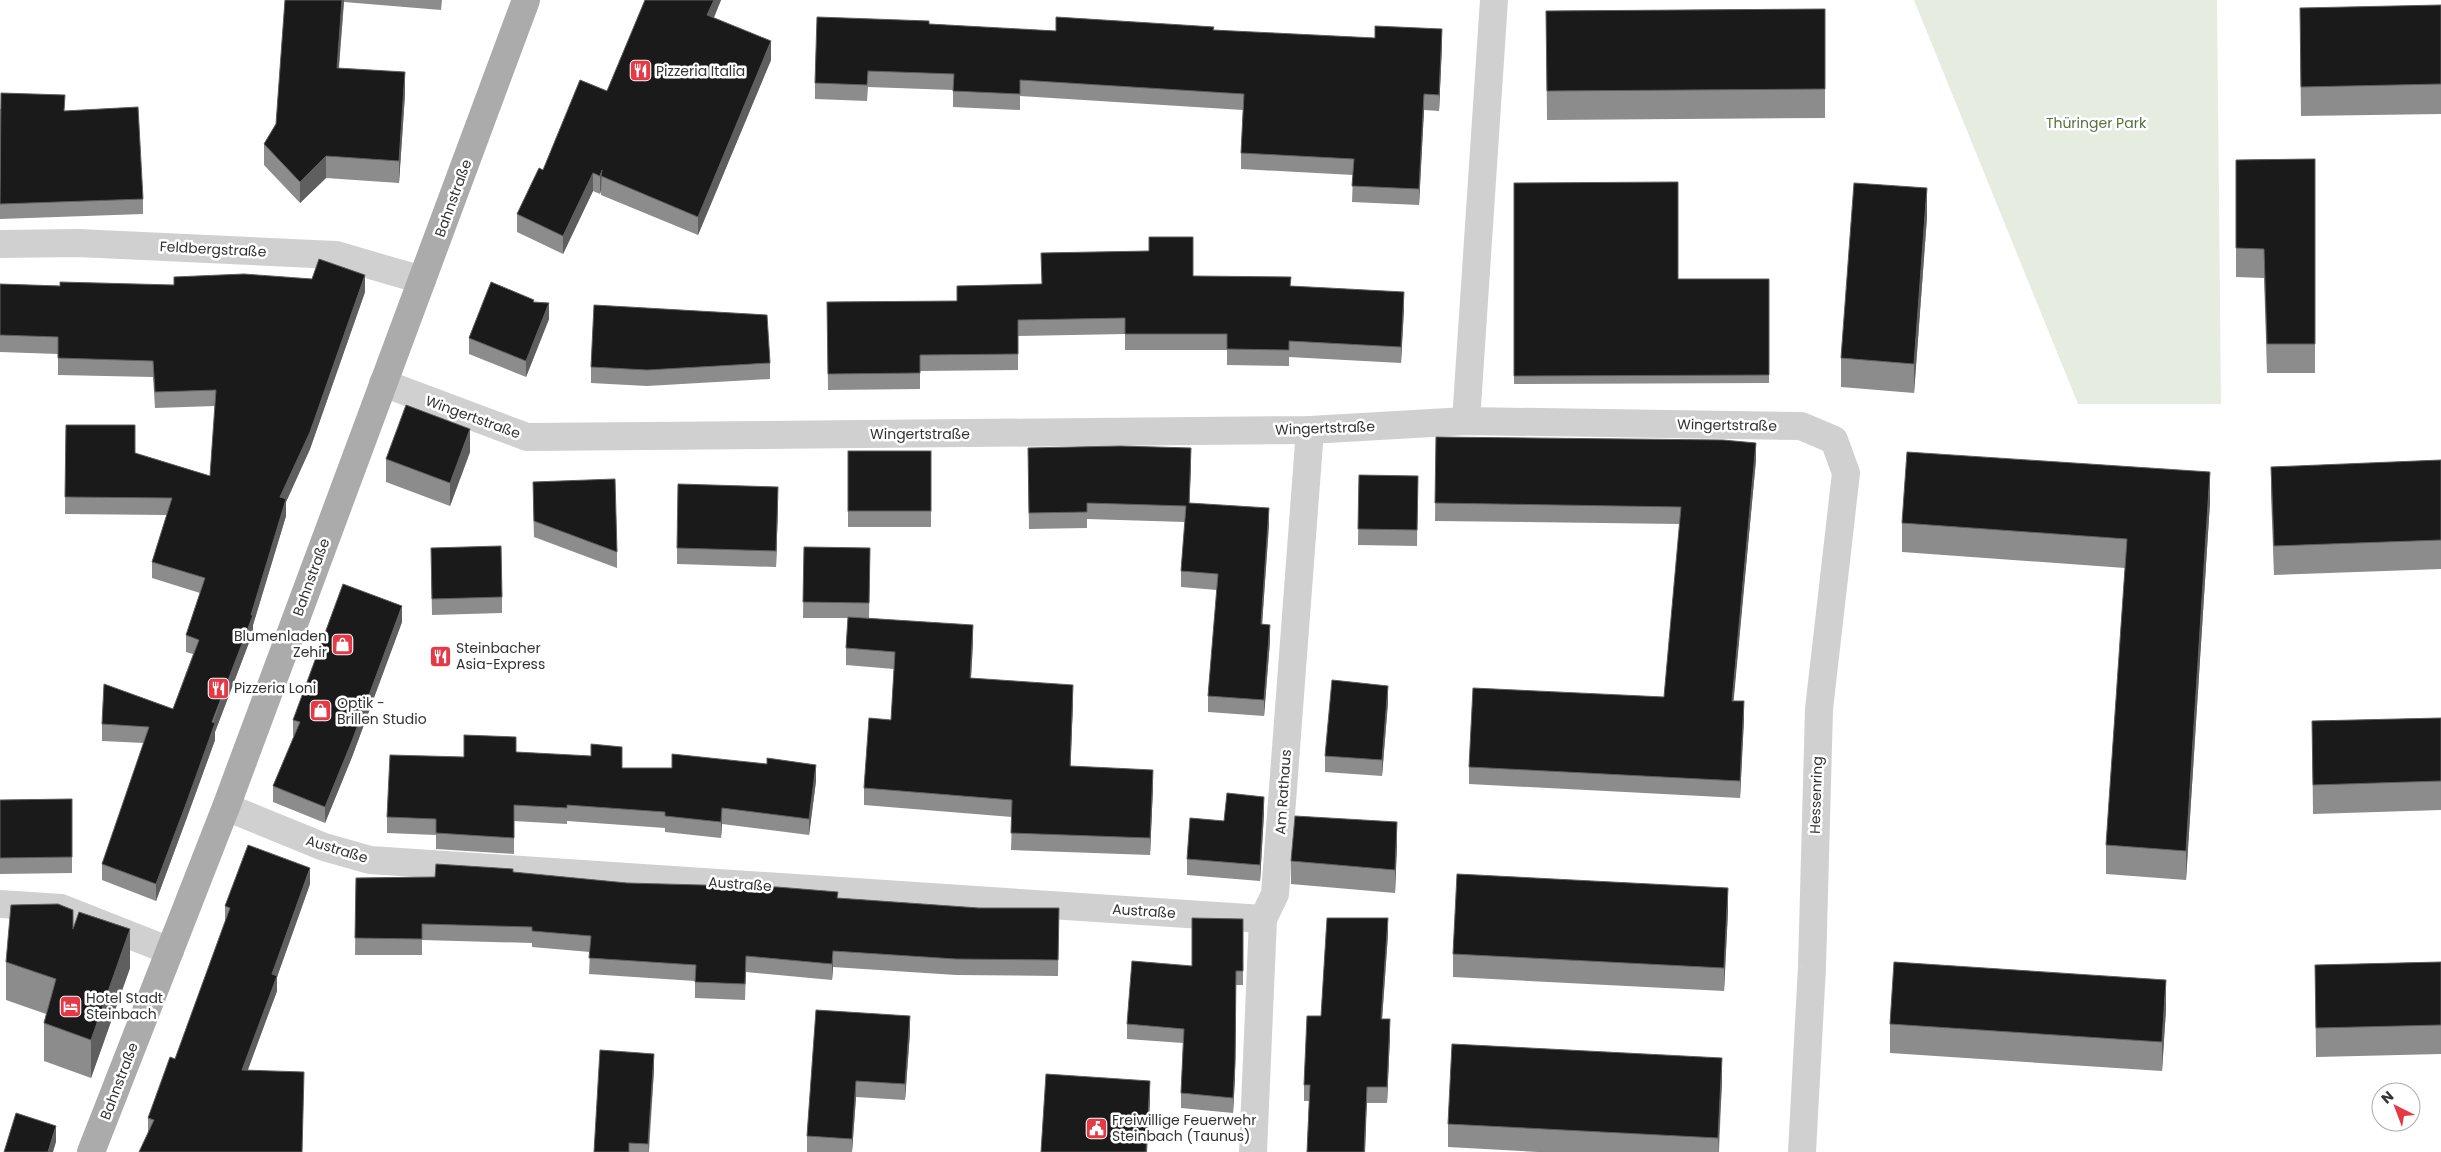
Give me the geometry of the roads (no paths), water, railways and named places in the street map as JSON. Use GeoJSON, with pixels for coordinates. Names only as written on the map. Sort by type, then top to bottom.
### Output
{"type":"FeatureCollection","features":[{"type":"Feature","properties":{"kind":"main road","name":"Bahnstraße"},"geometry":{"type":"LineString","coordinates":[[91,1152],[226,807],[526,0]]}},
{"type":"Feature","properties":{"kind":"street"},"geometry":{"type":"LineString","coordinates":[[1466,421],[1494,0]]}},
{"type":"Feature","properties":{"kind":"street","name":"Feldbergstraße"},"geometry":{"type":"LineString","coordinates":[[0,244],[78,242],[336,255],[422,280]]}},
{"type":"Feature","properties":{"kind":"street","name":"Wingertstraße"},"geometry":{"type":"LineString","coordinates":[[383,383],[527,436],[1310,430],[1466,421],[1801,426],[1834,440]]}},
{"type":"Feature","properties":{"kind":"street","name":"Am Rathaus"},"geometry":{"type":"LineString","coordinates":[[1253,1152],[1262,920],[1275,894],[1310,430]]}},
{"type":"Feature","properties":{"kind":"street","name":"Hessenring"},"geometry":{"type":"LineString","coordinates":[[1802,1152],[1812,967],[1819,709],[1846,473],[1834,440]]}},
{"type":"Feature","properties":{"kind":"street","name":"Austraße"},"geometry":{"type":"LineString","coordinates":[[226,807],[324,847],[370,860],[1262,920]]}},
{"type":"Feature","properties":{"kind":"street"},"geometry":{"type":"LineString","coordinates":[[0,904],[61,908],[170,950]]}},
{"type":"Feature","properties":{"kind":"place","name":"Pizzeria Italia"},"geometry":{"type":"Point","coordinates":[640,71]}},
{"type":"Feature","properties":{"kind":"place","name":"Blumenladen Zehir"},"geometry":{"type":"Point","coordinates":[343,644]}},
{"type":"Feature","properties":{"kind":"place","name":"Steinbacher Asia-Express"},"geometry":{"type":"Point","coordinates":[440,656]}},
{"type":"Feature","properties":{"kind":"place","name":"Pizzeria Loni"},"geometry":{"type":"Point","coordinates":[218,688]}},
{"type":"Feature","properties":{"kind":"place","name":"Optik - Brillen Studio"},"geometry":{"type":"Point","coordinates":[321,711]}},
{"type":"Feature","properties":{"kind":"place","name":"Hotel Stadt Steinbach"},"geometry":{"type":"Point","coordinates":[70,1006]}},
{"type":"Feature","properties":{"kind":"place","name":"Freiwillige Feuerwehr Steinbach (Taunus)"},"geometry":{"type":"Point","coordinates":[1096,1128]}},
{"type":"Feature","properties":{"kind":"park label","name":"Thüringer Park"},"geometry":{"type":"Point","coordinates":[2096,123]}}]}
